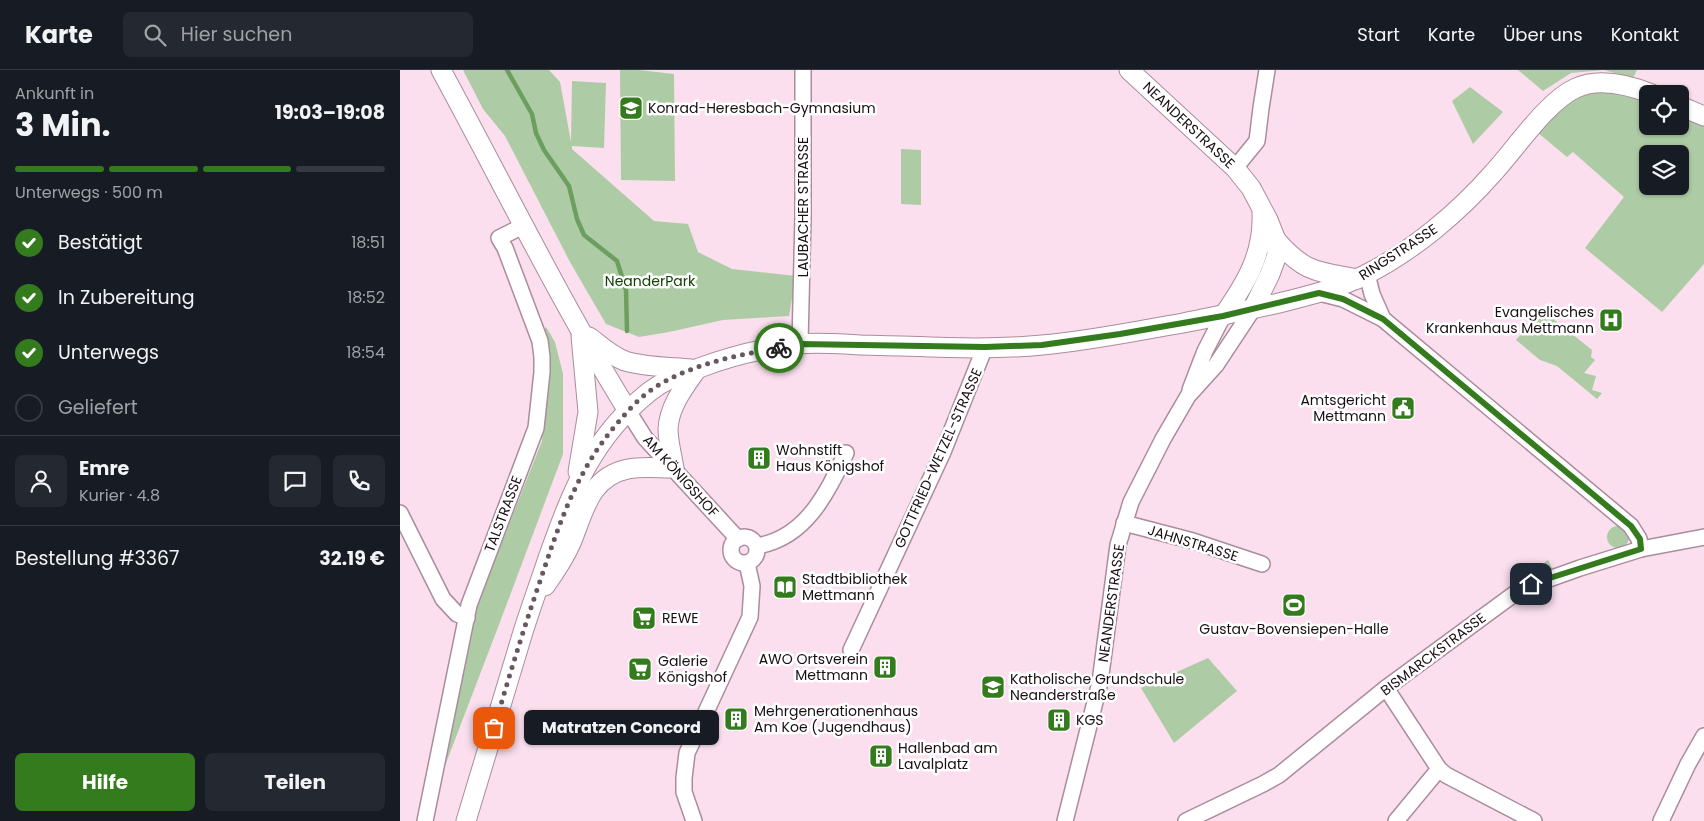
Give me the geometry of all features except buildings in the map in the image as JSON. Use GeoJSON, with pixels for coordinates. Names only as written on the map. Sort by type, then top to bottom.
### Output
{"type":"FeatureCollection","features":[{"type":"Feature","properties":{"kind":"street"},"geometry":{"type":"LineString","coordinates":[[441,70],[553,284],[628,411],[608,433],[592,455],[576,484],[559,527],[532,604],[466,821]]}},
{"type":"Feature","properties":{"kind":"street","name":"LAUBACHER STRASSE"},"geometry":{"type":"LineString","coordinates":[[800,344],[803,216],[803,70]]}},
{"type":"Feature","properties":{"kind":"street","name":"NEANDERSTRASSE"},"geometry":{"type":"LineString","coordinates":[[1129,70],[1236,168],[1251,188],[1273,230],[1276,240],[1275,260],[1252,309],[1216,365],[1188,396]]}},
{"type":"Feature","properties":{"kind":"street"},"geometry":{"type":"LineString","coordinates":[[1236,168],[1257,141],[1260,108],[1267,70]]}},
{"type":"Feature","properties":{"kind":"street","name":"RINGSTRASSE"},"geometry":{"type":"LineString","coordinates":[[628,411],[656,387],[695,369],[726,357],[800,344],[1016,347],[1061,343],[1223,316],[1319,293],[1362,276],[1410,247],[1455,213],[1483,184],[1544,113],[1566,93],[1587,84],[1603,83],[1619,84],[1639,90]]}},
{"type":"Feature","properties":{"kind":"street"},"geometry":{"type":"LineString","coordinates":[[1689,110],[1704,116]]}},
{"type":"Feature","properties":{"kind":"street","name":"NEANDERSTRASSE"},"geometry":{"type":"LineString","coordinates":[[1065,821],[1100,682],[1118,545],[1124,523],[1131,502],[1149,465],[1188,396],[1205,351],[1223,316],[1238,295],[1256,261],[1262,240],[1262,209]]}},
{"type":"Feature","properties":{"kind":"street","name":"TALSTRASSE"},"geometry":{"type":"LineString","coordinates":[[425,821],[466,618],[474,589],[536,428],[542,372],[540,341],[505,248],[499,238],[523,226]]}},
{"type":"Feature","properties":{"kind":"street"},"geometry":{"type":"LineString","coordinates":[[1276,240],[1288,254],[1307,268],[1362,276],[1383,319]]}},
{"type":"Feature","properties":{"kind":"street"},"geometry":{"type":"LineString","coordinates":[[1319,293],[1343,299],[1383,319],[1631,526],[1640,539],[1641,549]]}},
{"type":"Feature","properties":{"kind":"street"},"geometry":{"type":"LineString","coordinates":[[532,604],[560,564],[587,503],[594,490],[603,480],[629,468],[674,468],[668,430],[670,418],[682,390],[695,369],[644,365],[623,360],[605,350],[580,330]]}},
{"type":"Feature","properties":{"kind":"street"},"geometry":{"type":"LineString","coordinates":[[576,484],[588,412],[580,330]]}},
{"type":"Feature","properties":{"kind":"street","name":"GOTTFRIED-WETZEL-STRASSE"},"geometry":{"type":"LineString","coordinates":[[851,650],[943,452],[985,347]]}},
{"type":"Feature","properties":{"kind":"street","name":"AM KÖNIGSHOF"},"geometry":{"type":"LineString","coordinates":[[628,411],[645,438],[738,539]]}},
{"type":"Feature","properties":{"kind":"street"},"geometry":{"type":"LineString","coordinates":[[756,546],[771,544],[789,534],[813,513],[830,487],[846,453]]}},
{"type":"Feature","properties":{"kind":"street"},"geometry":{"type":"LineString","coordinates":[[400,512],[443,598],[457,614],[466,618]]}},
{"type":"Feature","properties":{"kind":"street","name":"JAHNSTRASSE"},"geometry":{"type":"LineString","coordinates":[[1124,523],[1193,541],[1262,564]]}},
{"type":"Feature","properties":{"kind":"street","name":"BISMARCKSTRASSE"},"geometry":{"type":"LineString","coordinates":[[1186,821],[1279,775],[1386,688],[1521,589],[1641,549],[1704,537]]}},
{"type":"Feature","properties":{"kind":"street"},"geometry":{"type":"LineString","coordinates":[[749,538],[756,546],[756,557],[747,563],[738,561],[732,555],[732,546],[738,539],[749,538]]}},
{"type":"Feature","properties":{"kind":"street"},"geometry":{"type":"LineString","coordinates":[[694,821],[684,792],[687,753],[748,622],[752,605],[752,586],[747,563]]}},
{"type":"Feature","properties":{"kind":"street"},"geometry":{"type":"LineString","coordinates":[[1386,688],[1439,769],[1455,781],[1534,821]]}},
{"type":"Feature","properties":{"kind":"street"},"geometry":{"type":"LineString","coordinates":[[1661,821],[1688,764],[1704,736]]}},
{"type":"Feature","properties":{"kind":"street"},"geometry":{"type":"LineString","coordinates":[[1396,821],[1439,769]]}},
{"type":"Feature","properties":{"kind":"street"},"geometry":{"type":"LineString","coordinates":[[1211,810],[1222,821]]}},
{"type":"Feature","properties":{"kind":"green space","name":"NeanderPark"},"geometry":{"type":"Polygon","coordinates":[[[463,70],[549,70],[560,82],[571,142],[572,81],[606,83],[604,148],[572,146],[572,149],[654,221],[688,224],[698,252],[732,269],[796,276],[789,316],[723,320],[639,337],[606,324],[570,262],[505,136],[483,109],[463,70]]]}},
{"type":"Feature","properties":{"kind":"green space"},"geometry":{"type":"Polygon","coordinates":[[[620,70],[674,74],[675,181],[621,180],[620,70]]]}},
{"type":"Feature","properties":{"kind":"green space"},"geometry":{"type":"Polygon","coordinates":[[[1518,70],[1604,70],[1571,73],[1543,91],[1518,70]]]}},
{"type":"Feature","properties":{"kind":"green space"},"geometry":{"type":"Polygon","coordinates":[[[1604,70],[1637,70],[1633,78],[1604,70]]]}},
{"type":"Feature","properties":{"kind":"green space"},"geometry":{"type":"Polygon","coordinates":[[[1470,87],[1503,112],[1473,144],[1452,101],[1470,87]]]}},
{"type":"Feature","properties":{"kind":"green space"},"geometry":{"type":"Polygon","coordinates":[[[1609,90],[1639,98],[1639,135],[1689,135],[1689,119],[1704,126],[1704,264],[1662,312],[1585,248],[1624,197],[1573,152],[1567,157],[1537,132],[1576,95],[1609,90]]]}},
{"type":"Feature","properties":{"kind":"green space"},"geometry":{"type":"Polygon","coordinates":[[[901,149],[921,150],[921,205],[901,204],[901,149]]]}},
{"type":"Feature","properties":{"kind":"green space"},"geometry":{"type":"Polygon","coordinates":[[[1542,310],[1592,350],[1591,357],[1595,360],[1584,373],[1596,376],[1592,390],[1602,393],[1597,399],[1557,366],[1540,360],[1516,340],[1542,310]]]}},
{"type":"Feature","properties":{"kind":"green space"},"geometry":{"type":"Polygon","coordinates":[[[546,327],[555,342],[563,374],[563,454],[443,771],[474,613],[542,441],[548,373],[543,332],[546,327]]]}},
{"type":"Feature","properties":{"kind":"green space"},"geometry":{"type":"Polygon","coordinates":[[[1618,526],[1626,529],[1629,537],[1626,545],[1618,548],[1610,545],[1607,537],[1610,529],[1618,526]]]}},
{"type":"Feature","properties":{"kind":"green space"},"geometry":{"type":"Polygon","coordinates":[[[1548,560],[1553,570],[1522,582],[1523,578],[1548,560]]]}},
{"type":"Feature","properties":{"kind":"green space"},"geometry":{"type":"Polygon","coordinates":[[[1208,658],[1237,691],[1174,743],[1141,688],[1208,658]]]}},
{"type":"Feature","properties":{"kind":"waterway"},"geometry":{"type":"LineString","coordinates":[[507,70],[532,114],[536,133],[544,150],[569,186],[577,219],[584,235],[617,261],[626,290],[627,331]]}},
{"type":"Feature","properties":{"kind":"way so far"},"geometry":{"type":"LineString","coordinates":[[494,728],[527,620],[559,527],[576,484],[592,455],[608,433],[628,411],[656,387],[726,357],[779,348]]}},
{"type":"Feature","properties":{"kind":"place","name":"Konrad-Heresbach-Gymnasium"},"geometry":{"type":"Point","coordinates":[631,108]}},
{"type":"Feature","properties":{"kind":"place","name":"Evangelisches Krankenhaus Mettmann"},"geometry":{"type":"Point","coordinates":[1611,320]}},
{"type":"Feature","properties":{"kind":"place","name":"Amtsgericht Mettmann"},"geometry":{"type":"Point","coordinates":[1403,408]}},
{"type":"Feature","properties":{"kind":"place","name":"Wohnstift Haus Königshof"},"geometry":{"type":"Point","coordinates":[759,458]}},
{"type":"Feature","properties":{"kind":"place","name":"Stadtbibliothek Mettmann"},"geometry":{"type":"Point","coordinates":[785,587]}},
{"type":"Feature","properties":{"kind":"place","name":"Gustav-Bovensiepen-Halle"},"geometry":{"type":"Point","coordinates":[1294,605]}},
{"type":"Feature","properties":{"kind":"place","name":"REWE"},"geometry":{"type":"Point","coordinates":[644,618]}},
{"type":"Feature","properties":{"kind":"place","name":"AWO Ortsverein Mettmann"},"geometry":{"type":"Point","coordinates":[885,667]}},
{"type":"Feature","properties":{"kind":"place","name":"Galerie Königshof"},"geometry":{"type":"Point","coordinates":[640,669]}},
{"type":"Feature","properties":{"kind":"place","name":"Katholische Grundschule Neanderstraße"},"geometry":{"type":"Point","coordinates":[993,687]}},
{"type":"Feature","properties":{"kind":"place","name":"Mehrgenerationenhaus Am Koe (Jugendhaus)"},"geometry":{"type":"Point","coordinates":[736,719]}},
{"type":"Feature","properties":{"kind":"place","name":"KGS"},"geometry":{"type":"Point","coordinates":[1059,720]}},
{"type":"Feature","properties":{"kind":"place","name":"Matratzen Concord"},"geometry":{"type":"Point","coordinates":[494,728]}},
{"type":"Feature","properties":{"kind":"place","name":"Hallenbad am Lavalplatz"},"geometry":{"type":"Point","coordinates":[881,756]}},
{"type":"Feature","properties":{"kind":"route"},"geometry":{"type":"LineString","coordinates":[[779,348],[800,344],[985,347],[1042,345],[1223,316],[1319,293],[1343,299],[1383,319],[1631,526],[1640,539],[1641,549],[1531,584]]}}]}
